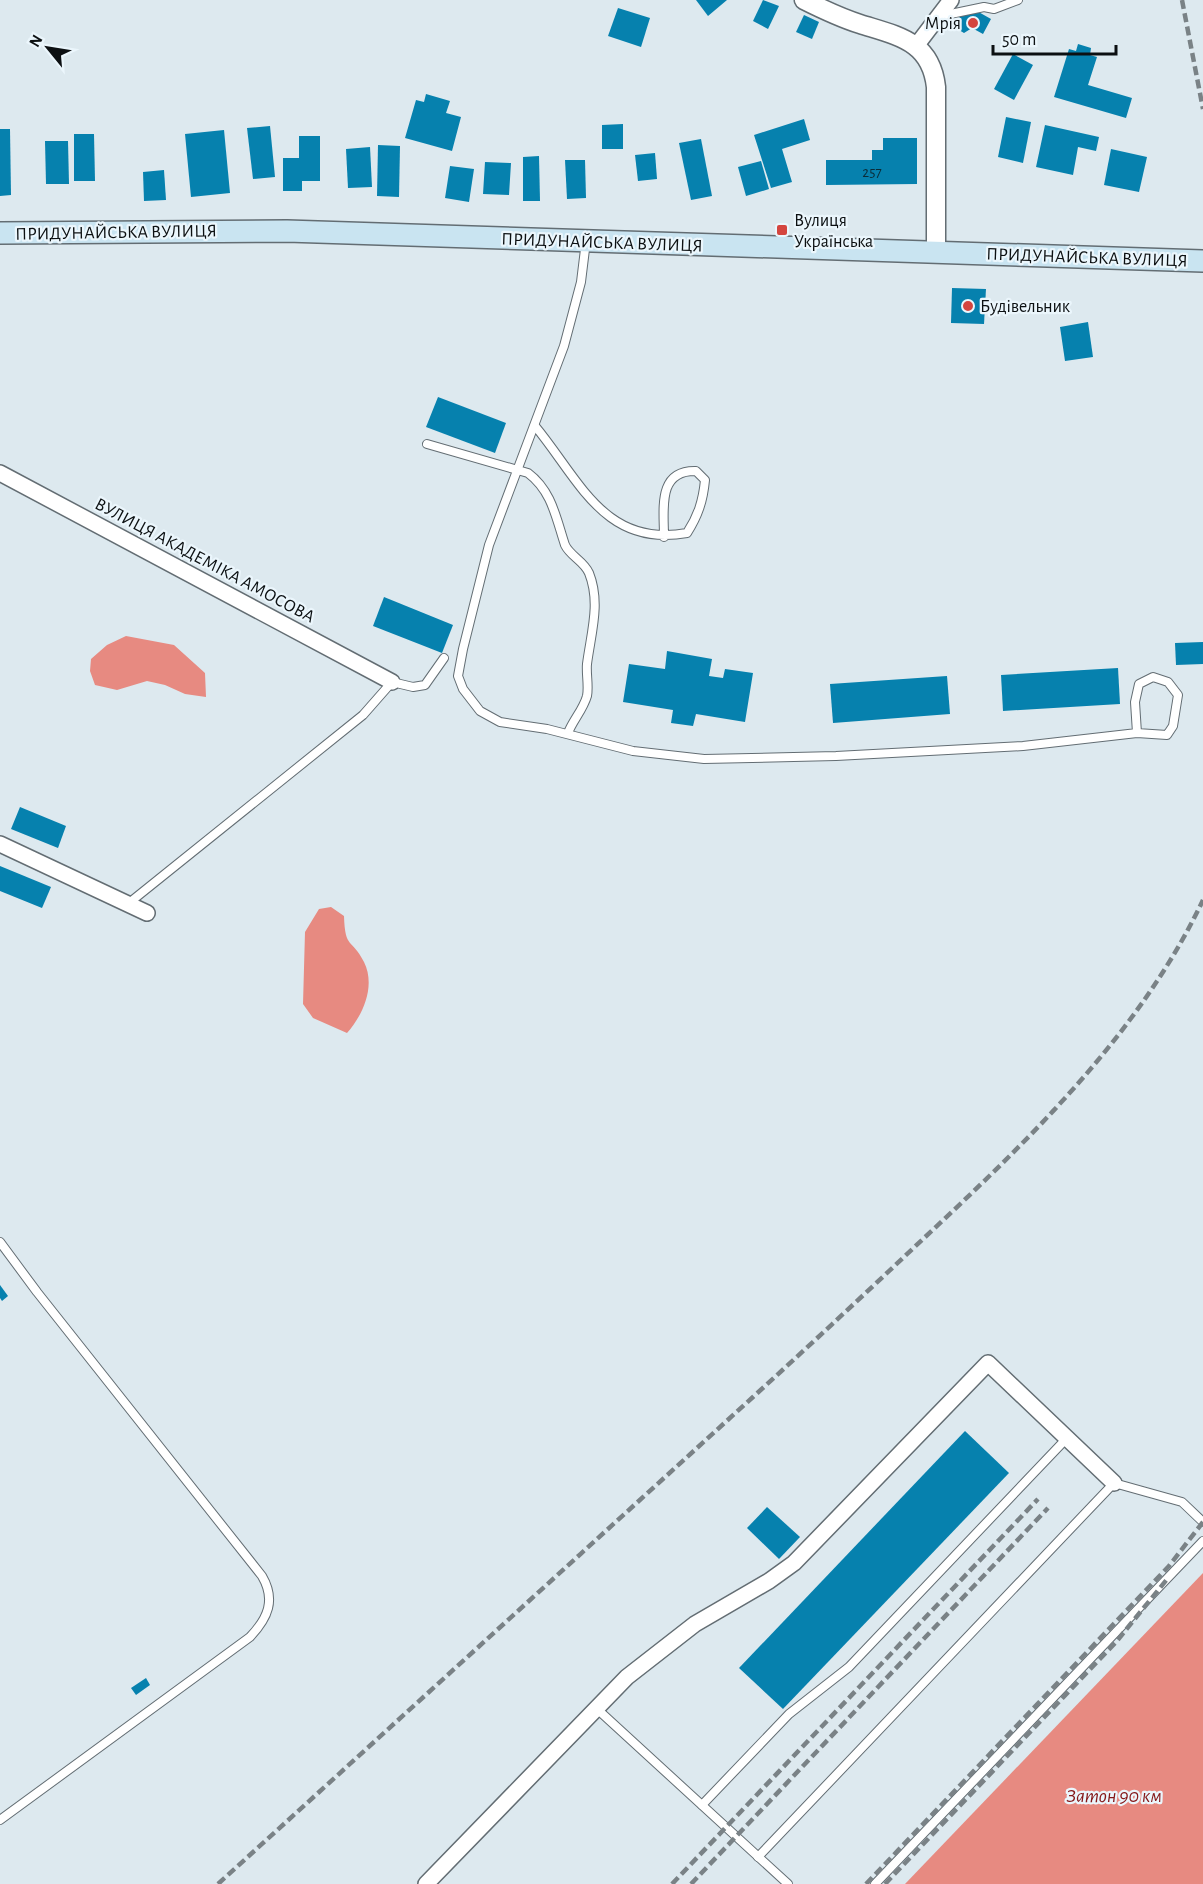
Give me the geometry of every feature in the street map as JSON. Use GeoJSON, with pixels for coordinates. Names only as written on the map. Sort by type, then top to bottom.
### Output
{"type":"FeatureCollection","features":[{"type":"Feature","properties":{"kind":"main road","name":"ПРИДУНАЙСЬКА ВУЛИЦЯ"},"geometry":{"type":"LineString","coordinates":[[0,233],[287,231],[1203,261]]}},
{"type":"Feature","properties":{"kind":"street"},"geometry":{"type":"LineString","coordinates":[[804,0],[844,18],[907,40],[916,46],[931,64],[936,87],[936,252]]}},
{"type":"Feature","properties":{"kind":"street"},"geometry":{"type":"LineString","coordinates":[[916,46],[951,0]]}},
{"type":"Feature","properties":{"kind":"street","name":"ВУЛИЦЯ АКАДЕМІКА АМОСОВА"},"geometry":{"type":"LineString","coordinates":[[0,473],[392,682]]}},
{"type":"Feature","properties":{"kind":"street"},"geometry":{"type":"LineString","coordinates":[[0,844],[147,913]]}},
{"type":"Feature","properties":{"kind":"street"},"geometry":{"type":"LineString","coordinates":[[426,1884],[595,1707],[635,1670],[695,1624],[776,1577],[794,1563],[988,1363],[1114,1483]]}},
{"type":"Feature","properties":{"kind":"lane"},"geometry":{"type":"LineString","coordinates":[[937,17],[984,7],[994,9],[1018,0]]}},
{"type":"Feature","properties":{"kind":"lane"},"geometry":{"type":"LineString","coordinates":[[586,241],[584,263],[573,314],[554,377],[516,469],[489,545],[458,676],[463,689],[480,711],[500,722],[568,733],[633,751],[704,759],[836,756],[1023,746],[1137,733],[1167,735],[1173,726],[1178,695],[1168,682],[1153,677],[1139,684],[1135,702],[1137,733]]}},
{"type":"Feature","properties":{"kind":"lane"},"geometry":{"type":"LineString","coordinates":[[535,426],[561,458],[591,502],[611,519],[636,531],[664,537],[687,533],[698,516],[705,480],[696,471],[683,471],[672,478],[665,491],[664,537]]}},
{"type":"Feature","properties":{"kind":"lane"},"geometry":{"type":"LineString","coordinates":[[427,444],[528,473],[540,482],[558,514],[567,549],[588,570],[594,587],[593,635],[587,665],[587,695],[568,733]]}},
{"type":"Feature","properties":{"kind":"lane"},"geometry":{"type":"LineString","coordinates":[[129,903],[363,715],[392,682],[413,687],[425,685],[444,658]]}},
{"type":"Feature","properties":{"kind":"lane"},"geometry":{"type":"LineString","coordinates":[[0,1242],[37,1292],[248,1557],[262,1576],[270,1596],[266,1616],[250,1637],[0,1820]]}},
{"type":"Feature","properties":{"kind":"lane"},"geometry":{"type":"LineString","coordinates":[[702,1805],[789,1714],[849,1666],[1067,1438]]}},
{"type":"Feature","properties":{"kind":"lane"},"geometry":{"type":"LineString","coordinates":[[758,1857],[1114,1483],[1182,1502],[1203,1522]]}},
{"type":"Feature","properties":{"kind":"lane"},"geometry":{"type":"LineString","coordinates":[[875,1884],[1203,1540]]}},
{"type":"Feature","properties":{"kind":"lane"},"geometry":{"type":"LineString","coordinates":[[595,1707],[788,1884]]}},
{"type":"Feature","properties":{"kind":"water"},"geometry":{"type":"Polygon","coordinates":[[[126,636],[174,645],[205,673],[206,697],[185,694],[165,685],[147,681],[117,690],[95,685],[90,671],[91,659],[107,645],[126,636]]]}},
{"type":"Feature","properties":{"kind":"water"},"geometry":{"type":"Polygon","coordinates":[[[331,907],[344,916],[346,934],[364,962],[369,981],[363,1009],[347,1033],[313,1018],[303,1004],[305,932],[319,909],[331,907]]]}},
{"type":"Feature","properties":{"kind":"water","name":"Затон 90 км"},"geometry":{"type":"Polygon","coordinates":[[[1203,1573],[1203,1884],[905,1884],[1203,1573]]]}},
{"type":"Feature","properties":{"kind":"building"},"geometry":{"type":"Polygon","coordinates":[[[696,0],[727,0],[708,16],[696,0]]]}},
{"type":"Feature","properties":{"kind":"building"},"geometry":{"type":"Polygon","coordinates":[[[763,0],[779,6],[768,29],[753,21],[763,0]]]}},
{"type":"Feature","properties":{"kind":"building"},"geometry":{"type":"Polygon","coordinates":[[[618,8],[650,18],[641,47],[608,36],[618,8]]]}},
{"type":"Feature","properties":{"kind":"building","name":"Мрія"},"geometry":{"type":"Polygon","coordinates":[[[975,10],[991,19],[983,34],[972,28],[964,33],[954,27],[962,13],[975,10]]]}},
{"type":"Feature","properties":{"kind":"building"},"geometry":{"type":"Polygon","coordinates":[[[804,15],[819,22],[812,39],[796,32],[804,15]]]}},
{"type":"Feature","properties":{"kind":"building"},"geometry":{"type":"Polygon","coordinates":[[[1078,44],[1091,48],[1090,55],[1097,57],[1088,85],[1132,98],[1126,118],[1054,97],[1069,49],[1076,51],[1078,44]]]}},
{"type":"Feature","properties":{"kind":"building"},"geometry":{"type":"Polygon","coordinates":[[[1013,54],[1033,65],[1014,100],[994,89],[1013,54]]]}},
{"type":"Feature","properties":{"kind":"building"},"geometry":{"type":"Polygon","coordinates":[[[426,94],[450,101],[446,113],[461,117],[452,151],[405,138],[416,100],[424,102],[426,94]]]}},
{"type":"Feature","properties":{"kind":"building"},"geometry":{"type":"Polygon","coordinates":[[[1006,117],[1031,122],[1023,163],[998,157],[1006,117]]]}},
{"type":"Feature","properties":{"kind":"building"},"geometry":{"type":"Polygon","coordinates":[[[804,119],[810,140],[782,149],[792,182],[771,188],[754,135],[804,119]]]}},
{"type":"Feature","properties":{"kind":"building"},"geometry":{"type":"Polygon","coordinates":[[[623,124],[623,149],[602,149],[602,125],[623,124]]]}},
{"type":"Feature","properties":{"kind":"building"},"geometry":{"type":"Polygon","coordinates":[[[1045,125],[1099,137],[1096,151],[1078,147],[1073,175],[1036,167],[1045,125]]]}},
{"type":"Feature","properties":{"kind":"building"},"geometry":{"type":"Polygon","coordinates":[[[270,126],[275,177],[253,179],[247,128],[270,126]]]}},
{"type":"Feature","properties":{"kind":"building"},"geometry":{"type":"Polygon","coordinates":[[[0,129],[10,129],[11,195],[0,196],[0,129]]]}},
{"type":"Feature","properties":{"kind":"building"},"geometry":{"type":"Polygon","coordinates":[[[224,130],[230,193],[191,197],[185,134],[224,130]]]}},
{"type":"Feature","properties":{"kind":"building"},"geometry":{"type":"Polygon","coordinates":[[[74,134],[94,134],[95,181],[74,181],[74,134]]]}},
{"type":"Feature","properties":{"kind":"building"},"geometry":{"type":"Polygon","coordinates":[[[299,136],[320,136],[320,181],[302,181],[302,191],[283,191],[283,158],[299,158],[299,136]]]}},
{"type":"Feature","properties":{"kind":"building"},"geometry":{"type":"Polygon","coordinates":[[[883,138],[917,138],[917,184],[826,185],[826,160],[872,160],[872,150],[883,150],[883,138]]]}},
{"type":"Feature","properties":{"kind":"building"},"geometry":{"type":"Polygon","coordinates":[[[701,139],[712,196],[691,200],[679,143],[701,139]]]}},
{"type":"Feature","properties":{"kind":"building"},"geometry":{"type":"Polygon","coordinates":[[[45,141],[68,141],[69,184],[46,184],[45,141]]]}},
{"type":"Feature","properties":{"kind":"building"},"geometry":{"type":"Polygon","coordinates":[[[378,145],[400,146],[399,197],[377,196],[378,145]]]}},
{"type":"Feature","properties":{"kind":"building"},"geometry":{"type":"Polygon","coordinates":[[[370,147],[372,187],[348,188],[346,149],[370,147]]]}},
{"type":"Feature","properties":{"kind":"building"},"geometry":{"type":"Polygon","coordinates":[[[1111,149],[1147,157],[1139,192],[1104,185],[1111,149]]]}},
{"type":"Feature","properties":{"kind":"building"},"geometry":{"type":"Polygon","coordinates":[[[655,153],[657,179],[638,181],[635,155],[655,153]]]}},
{"type":"Feature","properties":{"kind":"building"},"geometry":{"type":"Polygon","coordinates":[[[539,156],[540,201],[523,201],[523,157],[539,156]]]}},
{"type":"Feature","properties":{"kind":"building"},"geometry":{"type":"Polygon","coordinates":[[[565,160],[585,160],[586,198],[567,199],[565,160]]]}},
{"type":"Feature","properties":{"kind":"building"},"geometry":{"type":"Polygon","coordinates":[[[761,161],[769,189],[746,196],[738,167],[761,161]]]}},
{"type":"Feature","properties":{"kind":"building"},"geometry":{"type":"Polygon","coordinates":[[[485,162],[511,163],[509,195],[483,194],[485,162]]]}},
{"type":"Feature","properties":{"kind":"building"},"geometry":{"type":"Polygon","coordinates":[[[450,166],[474,169],[469,202],[445,198],[450,166]]]}},
{"type":"Feature","properties":{"kind":"building"},"geometry":{"type":"Polygon","coordinates":[[[164,170],[166,200],[144,201],[143,172],[164,170]]]}},
{"type":"Feature","properties":{"kind":"building","name":"Будівельник"},"geometry":{"type":"Polygon","coordinates":[[[952,288],[986,289],[984,324],[951,323],[952,288]]]}},
{"type":"Feature","properties":{"kind":"building"},"geometry":{"type":"Polygon","coordinates":[[[1088,322],[1093,357],[1065,361],[1060,327],[1088,322]]]}},
{"type":"Feature","properties":{"kind":"building"},"geometry":{"type":"Polygon","coordinates":[[[438,397],[506,423],[495,453],[426,427],[438,397]]]}},
{"type":"Feature","properties":{"kind":"building"},"geometry":{"type":"Polygon","coordinates":[[[384,597],[453,625],[442,653],[373,626],[384,597]]]}},
{"type":"Feature","properties":{"kind":"building"},"geometry":{"type":"Polygon","coordinates":[[[1203,642],[1203,664],[1176,665],[1175,643],[1203,642]]]}},
{"type":"Feature","properties":{"kind":"building"},"geometry":{"type":"Polygon","coordinates":[[[667,651],[712,659],[709,676],[723,678],[725,669],[753,673],[745,722],[696,714],[693,726],[671,723],[673,710],[623,702],[629,664],[665,669],[667,651]]]}},
{"type":"Feature","properties":{"kind":"building"},"geometry":{"type":"Polygon","coordinates":[[[1118,668],[1120,704],[1003,711],[1001,675],[1118,668]]]}},
{"type":"Feature","properties":{"kind":"building"},"geometry":{"type":"Polygon","coordinates":[[[947,676],[950,714],[833,723],[830,684],[947,676]]]}},
{"type":"Feature","properties":{"kind":"building"},"geometry":{"type":"Polygon","coordinates":[[[20,807],[66,826],[58,848],[11,829],[20,807]]]}},
{"type":"Feature","properties":{"kind":"building"},"geometry":{"type":"Polygon","coordinates":[[[0,866],[51,887],[42,908],[0,891],[0,866]]]}},
{"type":"Feature","properties":{"kind":"building"},"geometry":{"type":"Polygon","coordinates":[[[0,1285],[8,1296],[2,1301],[0,1298],[0,1285]]]}},
{"type":"Feature","properties":{"kind":"building"},"geometry":{"type":"Polygon","coordinates":[[[965,1431],[1009,1473],[783,1709],[739,1668],[965,1431]]]}},
{"type":"Feature","properties":{"kind":"building"},"geometry":{"type":"Polygon","coordinates":[[[767,1507],[800,1537],[779,1559],[747,1528],[767,1507]]]}},
{"type":"Feature","properties":{"kind":"building"},"geometry":{"type":"Polygon","coordinates":[[[146,1678],[150,1685],[136,1695],[131,1688],[146,1678]]]}},
{"type":"Feature","properties":{"kind":"railway"},"geometry":{"type":"LineString","coordinates":[[1182,0],[1203,109]]}},
{"type":"Feature","properties":{"kind":"railway"},"geometry":{"type":"LineString","coordinates":[[218,1884],[796,1358],[1003,1163],[1042,1123],[1115,1040],[1148,995],[1177,949],[1203,900]]}},
{"type":"Feature","properties":{"kind":"railway"},"geometry":{"type":"LineString","coordinates":[[672,1884],[1038,1499]]}},
{"type":"Feature","properties":{"kind":"railway"},"geometry":{"type":"LineString","coordinates":[[691,1884],[1048,1508]]}},
{"type":"Feature","properties":{"kind":"railway"},"geometry":{"type":"LineString","coordinates":[[866,1884],[1169,1566],[1203,1522]]}},
{"type":"Feature","properties":{"kind":"railway"},"geometry":{"type":"LineString","coordinates":[[885,1884],[1116,1642],[1168,1578]]}},
{"type":"Feature","properties":{"kind":"place","name":"Мрія"},"geometry":{"type":"Point","coordinates":[973,23]}},
{"type":"Feature","properties":{"kind":"place","name":"Вулиця Українська"},"geometry":{"type":"Point","coordinates":[782,230]}},
{"type":"Feature","properties":{"kind":"place","name":"Будівельник"},"geometry":{"type":"Point","coordinates":[968,306]}}]}
